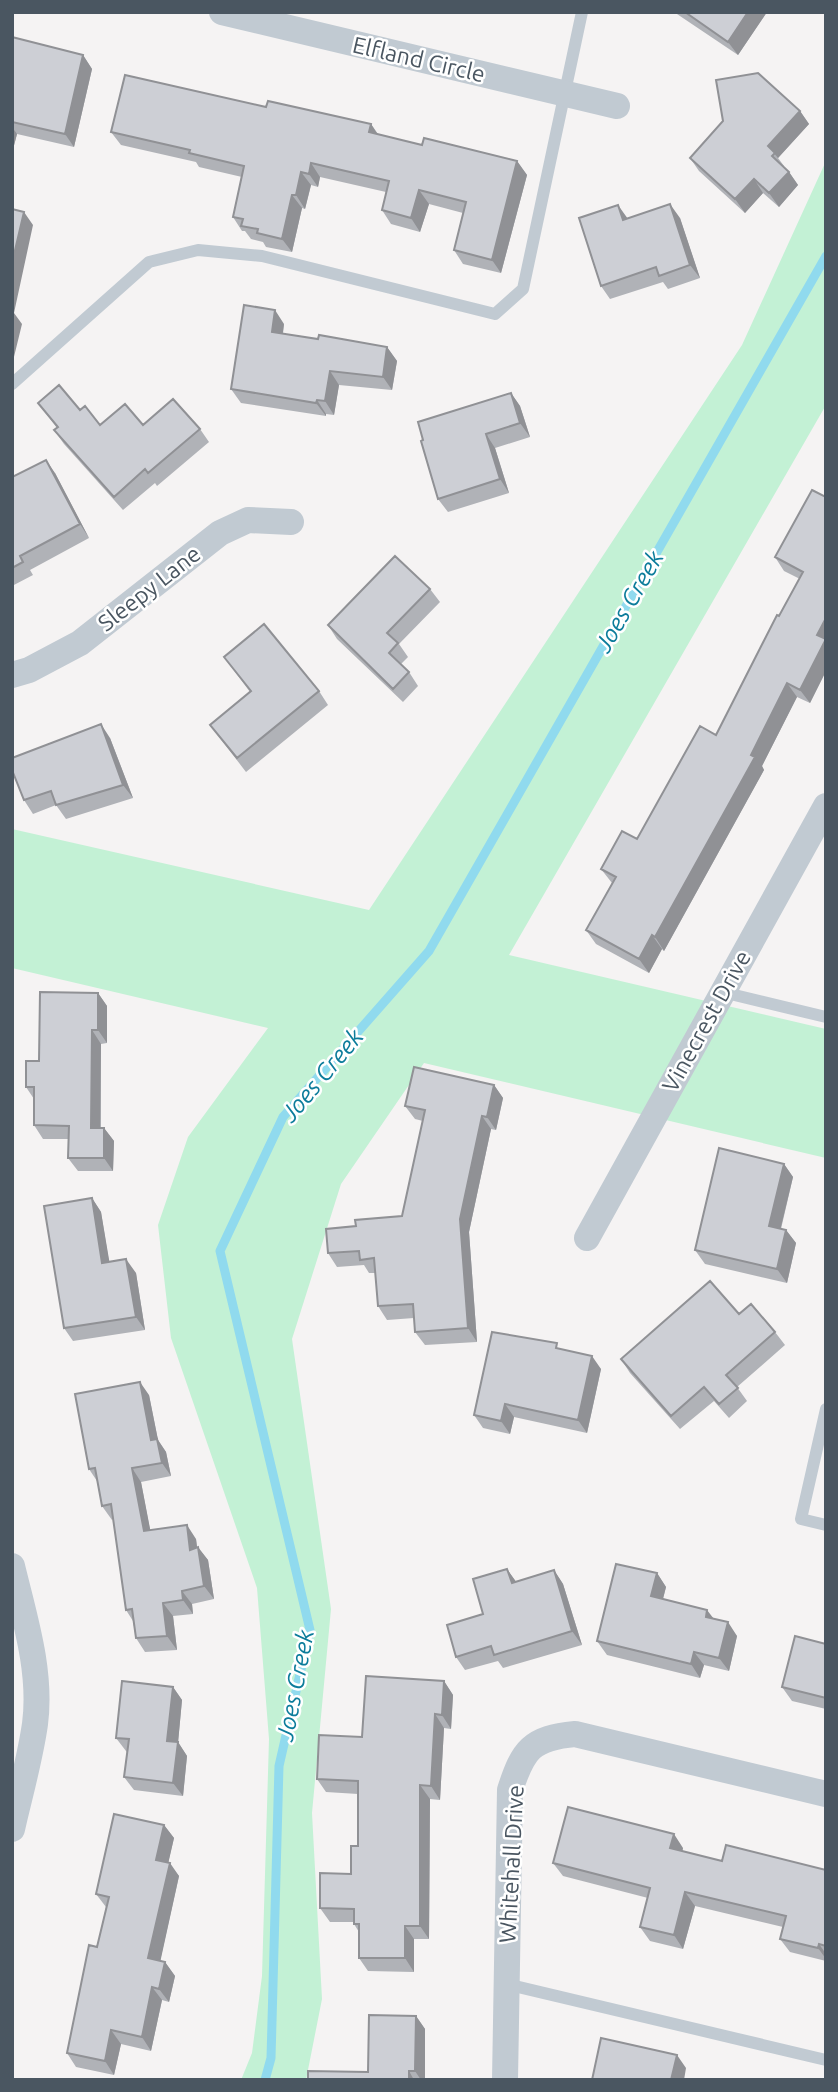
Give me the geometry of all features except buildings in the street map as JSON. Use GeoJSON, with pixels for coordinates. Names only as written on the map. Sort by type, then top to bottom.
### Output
{"type":"FeatureCollection","features":[{"type":"Feature","properties":{"kind":"street","name":"Elfland Circle"},"geometry":{"type":"LineString","coordinates":[[222,12],[617,106]]}},
{"type":"Feature","properties":{"kind":"street","name":"Sleepy Lane"},"geometry":{"type":"LineString","coordinates":[[12,674],[29,670],[80,643],[220,533],[248,520],[291,522]]}},
{"type":"Feature","properties":{"kind":"street","name":"Vinecrest Drive"},"geometry":{"type":"LineString","coordinates":[[587,1238],[826,806]]}},
{"type":"Feature","properties":{"kind":"street"},"geometry":{"type":"LineString","coordinates":[[12,1566],[33,1666],[36,1722],[12,1829]]}},
{"type":"Feature","properties":{"kind":"street","name":"Whitehall Drive"},"geometry":{"type":"LineString","coordinates":[[505,2080],[510,1790],[520,1760],[534,1745],[552,1736],[575,1734],[826,1794]]}},
{"type":"Feature","properties":{"kind":"lane"},"geometry":{"type":"LineString","coordinates":[[12,384],[149,262],[198,250],[262,256],[495,313],[523,289],[582,12]]}},
{"type":"Feature","properties":{"kind":"lane"},"geometry":{"type":"LineString","coordinates":[[722,992],[826,1017]]}},
{"type":"Feature","properties":{"kind":"lane"},"geometry":{"type":"LineString","coordinates":[[826,1409],[801,1520],[826,1525]]}},
{"type":"Feature","properties":{"kind":"lane"},"geometry":{"type":"LineString","coordinates":[[505,1984],[826,2060]]}},
{"type":"Feature","properties":{"kind":"green space"},"geometry":{"type":"Polygon","coordinates":[[[826,161],[826,405],[509,955],[826,1029],[826,1158],[424,1063],[341,1184],[292,1339],[331,1609],[312,1813],[322,1999],[306,2080],[241,2080],[252,2053],[262,1976],[269,1739],[257,1588],[171,1338],[158,1225],[188,1137],[268,1028],[12,968],[12,829],[369,910],[742,345],[826,161]]]}},
{"type":"Feature","properties":{"kind":"waterway","name":"Joes Creek"},"geometry":{"type":"LineString","coordinates":[[265,2080],[271,2058],[279,1766],[310,1630],[220,1251],[283,1117],[429,951],[826,256]]}}]}
